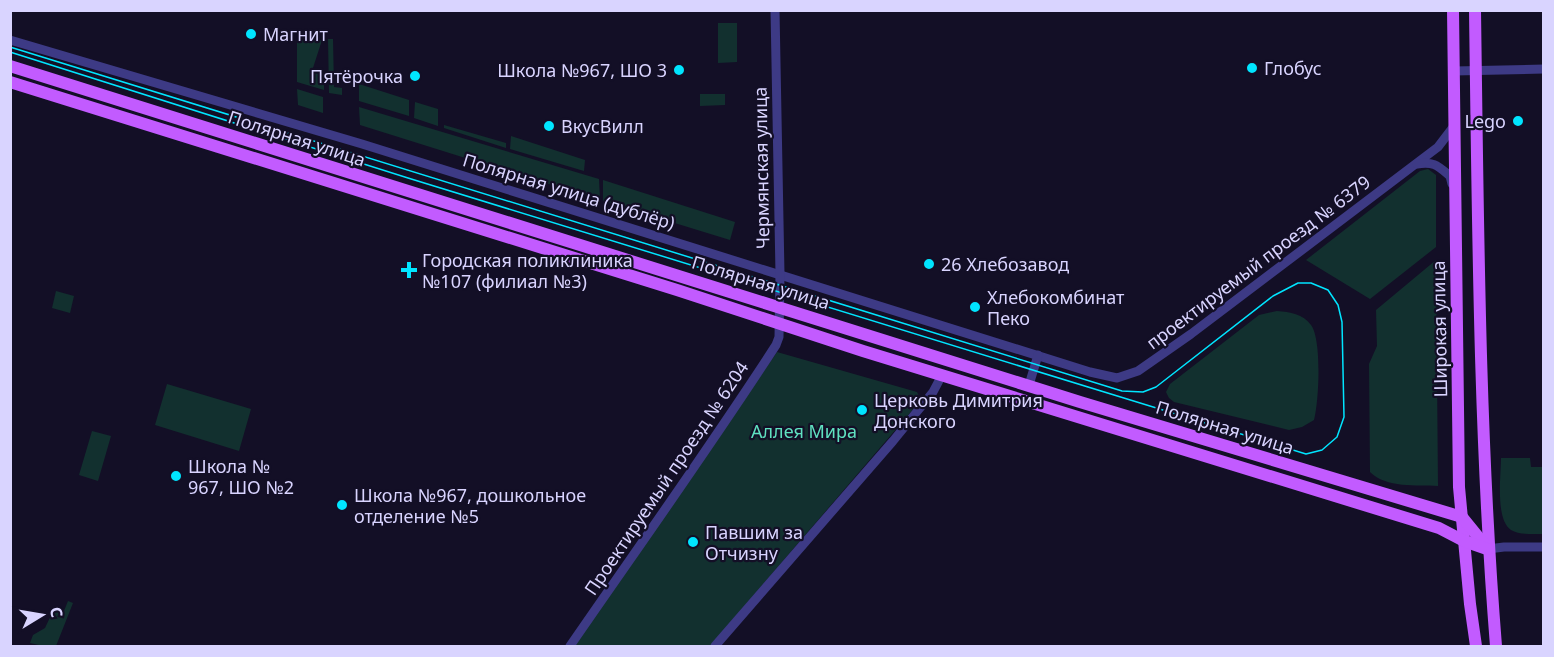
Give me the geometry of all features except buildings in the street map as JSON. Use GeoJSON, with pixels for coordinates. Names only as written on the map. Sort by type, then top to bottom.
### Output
{"type":"FeatureCollection","features":[{"type":"Feature","properties":{"kind":"main road","name":"Широкая улица"},"geometry":{"type":"LineString","coordinates":[[1453,10],[1459,487],[1476,646]]}},
{"type":"Feature","properties":{"kind":"main road"},"geometry":{"type":"LineString","coordinates":[[1475,10],[1481,358],[1488,549],[1496,646]]}},
{"type":"Feature","properties":{"kind":"main road","name":"Полярная улица"},"geometry":{"type":"LineString","coordinates":[[10,66],[1029,386],[1462,517]]}},
{"type":"Feature","properties":{"kind":"main road","name":"Полярная улица"},"geometry":{"type":"LineString","coordinates":[[10,82],[677,290],[780,325],[1439,528],[1464,542],[1488,549]]}},
{"type":"Feature","properties":{"kind":"main road"},"geometry":{"type":"LineString","coordinates":[[1462,517],[1488,549]]}},
{"type":"Feature","properties":{"kind":"street","name":"Чермянская улица"},"geometry":{"type":"LineString","coordinates":[[775,10],[780,325]]}},
{"type":"Feature","properties":{"kind":"street","name":"Полярная улица (дублёр)"},"geometry":{"type":"LineString","coordinates":[[10,40],[362,144],[1090,372],[1117,378]]}},
{"type":"Feature","properties":{"kind":"street"},"geometry":{"type":"LineString","coordinates":[[1454,70],[1544,69]]}},
{"type":"Feature","properties":{"kind":"street","name":"проектируемый проезд № 6379"},"geometry":{"type":"LineString","coordinates":[[1117,378],[1138,371],[1191,334],[1438,147],[1454,126]]}},
{"type":"Feature","properties":{"kind":"street"},"geometry":{"type":"LineString","coordinates":[[1415,164],[1429,162],[1450,176],[1455,205]]}},
{"type":"Feature","properties":{"kind":"street","name":"Проектируемый проезд № 6204"},"geometry":{"type":"LineString","coordinates":[[570,646],[729,419],[776,345],[780,325]]}},
{"type":"Feature","properties":{"kind":"street"},"geometry":{"type":"LineString","coordinates":[[1029,386],[1038,355]]}},
{"type":"Feature","properties":{"kind":"street"},"geometry":{"type":"LineString","coordinates":[[715,646],[893,441],[933,392],[942,375]]}},
{"type":"Feature","properties":{"kind":"street","name":"Полярная улица"},"geometry":{"type":"LineString","coordinates":[[1488,549],[1544,547]]}},
{"type":"Feature","properties":{"kind":"green space"},"geometry":{"type":"Polygon","coordinates":[[[718,23],[737,23],[737,62],[718,63],[718,23]]]}},
{"type":"Feature","properties":{"kind":"green space"},"geometry":{"type":"Polygon","coordinates":[[[328,39],[333,39],[334,87],[342,88],[342,95],[329,93],[328,39]]]}},
{"type":"Feature","properties":{"kind":"green space"},"geometry":{"type":"Polygon","coordinates":[[[297,40],[322,40],[312,71],[324,76],[324,90],[297,82],[297,40]]]}},
{"type":"Feature","properties":{"kind":"green space"},"geometry":{"type":"Polygon","coordinates":[[[359,84],[409,100],[409,116],[359,101],[359,84]]]}},
{"type":"Feature","properties":{"kind":"green space"},"geometry":{"type":"Polygon","coordinates":[[[297,89],[323,97],[323,113],[298,105],[297,89]]]}},
{"type":"Feature","properties":{"kind":"green space"},"geometry":{"type":"Polygon","coordinates":[[[700,94],[725,94],[725,105],[700,106],[700,94]]]}},
{"type":"Feature","properties":{"kind":"green space"},"geometry":{"type":"Polygon","coordinates":[[[415,102],[438,109],[438,126],[414,118],[415,102]]]}},
{"type":"Feature","properties":{"kind":"green space"},"geometry":{"type":"Polygon","coordinates":[[[359,107],[599,179],[600,200],[360,125],[359,107]]]}},
{"type":"Feature","properties":{"kind":"green space"},"geometry":{"type":"Polygon","coordinates":[[[444,125],[506,143],[506,148],[444,128],[444,125]]]}},
{"type":"Feature","properties":{"kind":"green space"},"geometry":{"type":"Polygon","coordinates":[[[511,136],[585,160],[584,171],[510,149],[511,136]]]}},
{"type":"Feature","properties":{"kind":"green space"},"geometry":{"type":"Polygon","coordinates":[[[1428,169],[1436,175],[1436,247],[1370,299],[1306,260],[1420,171],[1428,169]]]}},
{"type":"Feature","properties":{"kind":"green space"},"geometry":{"type":"Polygon","coordinates":[[[603,180],[735,222],[730,240],[603,201],[603,180]]]}},
{"type":"Feature","properties":{"kind":"green space"},"geometry":{"type":"Polygon","coordinates":[[[1436,260],[1438,486],[1393,483],[1384,481],[1370,472],[1369,364],[1377,346],[1376,310],[1436,260]]]}},
{"type":"Feature","properties":{"kind":"green space"},"geometry":{"type":"Polygon","coordinates":[[[56,291],[74,296],[70,313],[52,308],[56,291]]]}},
{"type":"Feature","properties":{"kind":"green space"},"geometry":{"type":"Polygon","coordinates":[[[1277,311],[1300,316],[1308,321],[1314,333],[1317,344],[1318,371],[1314,420],[1302,427],[1289,430],[1174,402],[1169,398],[1166,392],[1170,384],[1259,315],[1277,311]]]}},
{"type":"Feature","properties":{"kind":"green space","name":"Аллея Мира"},"geometry":{"type":"Polygon","coordinates":[[[777,352],[917,392],[921,400],[710,646],[574,646],[777,352]]]}},
{"type":"Feature","properties":{"kind":"green space"},"geometry":{"type":"Polygon","coordinates":[[[167,384],[251,409],[239,451],[155,425],[167,384]]]}},
{"type":"Feature","properties":{"kind":"green space"},"geometry":{"type":"Polygon","coordinates":[[[92,431],[111,436],[98,481],[79,475],[92,431]]]}},
{"type":"Feature","properties":{"kind":"green space"},"geometry":{"type":"Polygon","coordinates":[[[1501,458],[1530,458],[1531,467],[1543,467],[1543,534],[1518,533],[1506,524],[1500,497],[1501,458]]]}},
{"type":"Feature","properties":{"kind":"green space"},"geometry":{"type":"Polygon","coordinates":[[[68,601],[73,603],[56,646],[30,643],[33,635],[45,628],[53,611],[59,609],[64,611],[68,601]]]}},
{"type":"Feature","properties":{"kind":"tram line"},"geometry":{"type":"LineString","coordinates":[[10,47],[1122,391],[1143,392],[1156,387],[1273,296],[1298,283],[1311,283],[1328,290],[1338,305],[1342,322],[1344,417],[1337,437],[1322,450],[1306,454],[408,178],[10,52]]}},
{"type":"Feature","properties":{"kind":"place","name":"Магнит"},"geometry":{"type":"Point","coordinates":[251,34]}},
{"type":"Feature","properties":{"kind":"place","name":"Глобус"},"geometry":{"type":"Point","coordinates":[1252,68]}},
{"type":"Feature","properties":{"kind":"place","name":"Школа №967, ШО 3"},"geometry":{"type":"Point","coordinates":[679,70]}},
{"type":"Feature","properties":{"kind":"place","name":"Пятёрочка"},"geometry":{"type":"Point","coordinates":[415,76]}},
{"type":"Feature","properties":{"kind":"place","name":"Lego"},"geometry":{"type":"Point","coordinates":[1518,121]}},
{"type":"Feature","properties":{"kind":"place","name":"ВкусВилл"},"geometry":{"type":"Point","coordinates":[549,126]}},
{"type":"Feature","properties":{"kind":"place","name":"26 Хлебозавод"},"geometry":{"type":"Point","coordinates":[929,264]}},
{"type":"Feature","properties":{"kind":"place","name":"Городская поликлиника №107 (филиал №3)"},"geometry":{"type":"Point","coordinates":[409,270]}},
{"type":"Feature","properties":{"kind":"place","name":"Хлебокомбинат Пеко"},"geometry":{"type":"Point","coordinates":[975,307]}},
{"type":"Feature","properties":{"kind":"place","name":"Церковь Димитрия Донского"},"geometry":{"type":"Point","coordinates":[862,410]}},
{"type":"Feature","properties":{"kind":"place","name":"Школа № 967, ШО №2"},"geometry":{"type":"Point","coordinates":[176,476]}},
{"type":"Feature","properties":{"kind":"place","name":"Школа №967, дошкольное отделение №5"},"geometry":{"type":"Point","coordinates":[342,505]}},
{"type":"Feature","properties":{"kind":"place","name":"Павшим за Отчизну"},"geometry":{"type":"Point","coordinates":[693,542]}}]}
